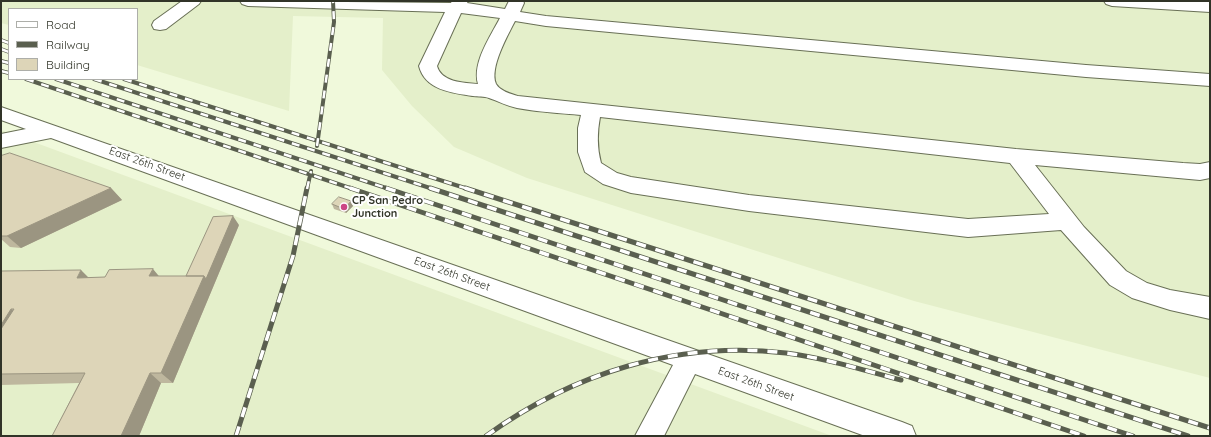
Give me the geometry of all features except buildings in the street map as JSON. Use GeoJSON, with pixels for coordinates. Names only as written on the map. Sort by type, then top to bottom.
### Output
{"type":"FeatureCollection","features":[{"type":"Feature","properties":{"kind":"street"},"geometry":{"type":"LineString","coordinates":[[160,25],[193,1]]}},
{"type":"Feature","properties":{"kind":"street"},"geometry":{"type":"LineString","coordinates":[[248,1],[333,5],[458,4],[514,8],[546,21],[1086,71],[1210,80]]}},
{"type":"Feature","properties":{"kind":"street"},"geometry":{"type":"LineString","coordinates":[[1112,1],[1210,7]]}},
{"type":"Feature","properties":{"kind":"street"},"geometry":{"type":"LineString","coordinates":[[458,4],[448,20],[428,66],[428,72],[437,82],[447,85],[494,92]]}},
{"type":"Feature","properties":{"kind":"street"},"geometry":{"type":"LineString","coordinates":[[514,8],[500,36],[485,74],[488,86],[494,92],[504,98],[518,102],[1016,156],[1183,171],[1200,172],[1210,170]]}},
{"type":"Feature","properties":{"kind":"street"},"geometry":{"type":"LineString","coordinates":[[592,110],[588,128],[588,152],[592,167],[610,179],[631,186],[749,203],[968,228],[1066,221]]}},
{"type":"Feature","properties":{"kind":"street","name":"East 26th Street"},"geometry":{"type":"LineString","coordinates":[[3,116],[52,130],[308,221],[902,436]]}},
{"type":"Feature","properties":{"kind":"street"},"geometry":{"type":"LineString","coordinates":[[1,142],[52,130]]}},
{"type":"Feature","properties":{"kind":"street"},"geometry":{"type":"LineString","coordinates":[[1016,156],[1066,221],[1118,278],[1140,291],[1170,300],[1210,308]]}},
{"type":"Feature","properties":{"kind":"street"},"geometry":{"type":"LineString","coordinates":[[649,436],[689,360]]}},
{"type":"Feature","properties":{"kind":"shaded area"},"geometry":{"type":"Polygon","coordinates":[[[1,1],[1210,1],[1210,378],[914,301],[527,178],[454,147],[412,106],[382,70],[383,18],[293,16],[289,111],[138,65],[138,8],[8,8],[8,25],[1,23],[1,1]]]}},
{"type":"Feature","properties":{"kind":"shaded area"},"geometry":{"type":"Polygon","coordinates":[[[1,130],[832,436],[1,436],[1,130]]]}},
{"type":"Feature","properties":{"kind":"railway"},"geometry":{"type":"LineString","coordinates":[[318,141],[334,22],[333,1]]}},
{"type":"Feature","properties":{"kind":"railway"},"geometry":{"type":"LineString","coordinates":[[1,40],[8,43]]}},
{"type":"Feature","properties":{"kind":"railway"},"geometry":{"type":"LineString","coordinates":[[1,49],[8,52]]}},
{"type":"Feature","properties":{"kind":"railway"},"geometry":{"type":"LineString","coordinates":[[1,61],[8,63]]}},
{"type":"Feature","properties":{"kind":"railway"},"geometry":{"type":"LineString","coordinates":[[1,71],[8,73]]}},
{"type":"Feature","properties":{"kind":"railway"},"geometry":{"type":"LineString","coordinates":[[29,80],[310,175]]}},
{"type":"Feature","properties":{"kind":"railway"},"geometry":{"type":"LineString","coordinates":[[59,80],[389,189]]}},
{"type":"Feature","properties":{"kind":"railway"},"geometry":{"type":"LineString","coordinates":[[97,80],[433,189]]}},
{"type":"Feature","properties":{"kind":"railway"},"geometry":{"type":"LineString","coordinates":[[127,80],[318,141]]}},
{"type":"Feature","properties":{"kind":"railway"},"geometry":{"type":"LineString","coordinates":[[317,146],[318,141]]}},
{"type":"Feature","properties":{"kind":"railway"},"geometry":{"type":"LineString","coordinates":[[318,141],[468,189]]}},
{"type":"Feature","properties":{"kind":"railway"},"geometry":{"type":"LineString","coordinates":[[307,189],[310,175]]}},
{"type":"Feature","properties":{"kind":"railway"},"geometry":{"type":"LineString","coordinates":[[310,175],[353,189]]}},
{"type":"Feature","properties":{"kind":"railway"},"geometry":{"type":"LineString","coordinates":[[236,436],[293,256],[307,188]]}},
{"type":"Feature","properties":{"kind":"railway"},"geometry":{"type":"LineString","coordinates":[[350,188],[1084,436]]}},
{"type":"Feature","properties":{"kind":"railway"},"geometry":{"type":"LineString","coordinates":[[386,188],[1133,436]]}},
{"type":"Feature","properties":{"kind":"railway"},"geometry":{"type":"LineString","coordinates":[[430,188],[1188,436]]}},
{"type":"Feature","properties":{"kind":"railway"},"geometry":{"type":"LineString","coordinates":[[465,188],[1210,428]]}},
{"type":"Feature","properties":{"kind":"railway"},"geometry":{"type":"LineString","coordinates":[[486,436],[519,414],[554,395],[591,379],[628,366],[667,357],[706,352],[746,350],[786,353],[830,361],[901,380]]}},
{"type":"Feature","properties":{"kind":"place","name":"CP San Pedro Junction"},"geometry":{"type":"Point","coordinates":[344,207]}}]}
